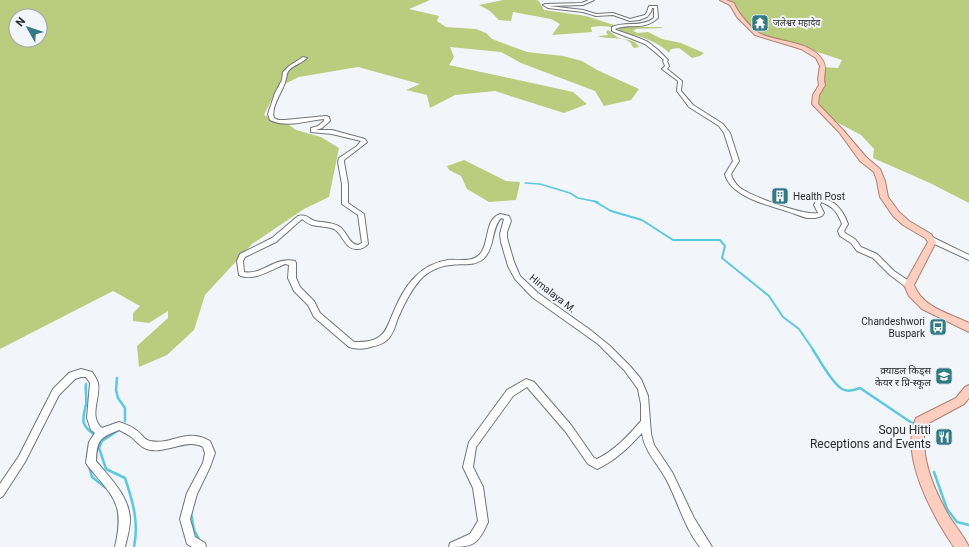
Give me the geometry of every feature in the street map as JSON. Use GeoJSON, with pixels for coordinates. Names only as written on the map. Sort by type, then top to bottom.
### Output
{"type":"FeatureCollection","features":[{"type":"Feature","properties":{"kind":"main road"},"geometry":{"type":"LineString","coordinates":[[722,0],[732,4],[734,11],[754,28],[757,34],[809,50],[820,59],[822,64],[820,78],[822,85],[814,102],[841,131],[863,159],[877,171],[881,180],[884,197],[896,214],[906,224],[930,239],[932,245],[909,285],[912,294],[922,305],[969,328]]}},
{"type":"Feature","properties":{"kind":"main road"},"geometry":{"type":"LineString","coordinates":[[962,547],[953,535],[930,494],[923,473],[917,437],[920,422],[960,401],[969,390]]}},
{"type":"Feature","properties":{"kind":"street"},"geometry":{"type":"LineString","coordinates":[[592,0],[583,4],[545,5],[548,7],[583,11],[592,14],[613,14],[630,20],[643,18],[648,14],[650,7],[656,7],[656,18],[650,24],[642,26],[618,26],[613,28],[614,31],[640,40],[656,48],[660,55],[666,60],[667,66],[664,69],[680,81],[679,91],[684,98],[691,106],[721,125],[727,133],[736,160],[735,165],[728,173],[728,176],[734,186],[770,205],[788,209],[805,216],[820,215],[821,213],[817,205],[819,200],[832,203],[840,211],[845,224],[841,231],[842,234],[853,241],[859,249],[875,256],[896,276],[909,285]]}},
{"type":"Feature","properties":{"kind":"street","name":"Himalaya M."},"geometry":{"type":"LineString","coordinates":[[305,58],[285,71],[283,75],[284,80],[278,91],[270,115],[271,119],[276,122],[286,123],[324,117],[327,118],[327,121],[320,127],[313,129],[313,131],[332,132],[363,140],[364,142],[359,147],[341,159],[345,184],[345,204],[361,214],[365,244],[359,247],[354,247],[339,229],[312,223],[304,217],[297,220],[274,240],[245,254],[240,261],[241,273],[249,275],[284,262],[293,263],[292,278],[294,283],[311,303],[317,315],[352,345],[376,342],[386,337],[410,288],[418,278],[430,269],[447,262],[467,262],[479,258],[486,250],[493,224],[497,219],[504,216],[508,217],[503,234],[512,269],[516,276],[540,299],[603,344],[632,375],[643,392],[648,444],[669,475],[695,530],[707,547]]}},
{"type":"Feature","properties":{"kind":"street"},"geometry":{"type":"LineString","coordinates":[[930,239],[969,258]]}},
{"type":"Feature","properties":{"kind":"street"},"geometry":{"type":"LineString","coordinates":[[0,493],[22,459],[56,392],[72,376],[81,373],[88,374],[94,383],[91,418],[94,426],[100,432]]}},
{"type":"Feature","properties":{"kind":"street"},"geometry":{"type":"LineString","coordinates":[[454,547],[474,538],[483,522],[478,487],[468,466],[472,445],[510,393],[526,383],[530,385],[568,428],[591,461],[597,464],[606,460],[622,449],[646,422]]}},
{"type":"Feature","properties":{"kind":"street"},"geometry":{"type":"LineString","coordinates":[[120,547],[123,536],[125,509],[118,494],[91,463],[92,444],[100,432],[119,426],[133,433],[140,442],[152,446],[186,440],[203,440],[208,444],[210,453],[207,464],[192,493],[185,519],[191,540],[201,547]]}},
{"type":"Feature","properties":{"kind":"green space"},"geometry":{"type":"Polygon","coordinates":[[[0,0],[430,0],[409,9],[439,16],[437,21],[446,27],[476,29],[486,33],[492,39],[527,52],[563,56],[582,61],[597,70],[639,89],[631,100],[604,106],[595,91],[521,63],[501,52],[450,47],[454,57],[449,65],[573,92],[587,104],[564,113],[495,91],[455,95],[430,108],[427,95],[406,90],[420,84],[358,67],[299,77],[278,87],[264,115],[289,125],[296,130],[321,137],[339,148],[329,197],[304,209],[252,244],[205,295],[194,330],[167,355],[139,367],[137,346],[168,318],[168,311],[149,323],[133,321],[133,313],[140,306],[113,291],[0,349],[0,0]]]}},
{"type":"Feature","properties":{"kind":"green space"},"geometry":{"type":"Polygon","coordinates":[[[503,0],[536,0],[539,1],[544,10],[586,16],[614,25],[612,27],[591,27],[592,32],[552,35],[560,24],[551,19],[513,12],[511,21],[499,20],[490,11],[479,5],[503,0]]]}},
{"type":"Feature","properties":{"kind":"green space"},"geometry":{"type":"Polygon","coordinates":[[[727,0],[969,0],[969,203],[930,183],[873,158],[874,149],[861,135],[829,118],[816,102],[823,67],[838,68],[842,60],[759,33],[737,13],[733,5],[727,0]]]}},
{"type":"Feature","properties":{"kind":"green space"},"geometry":{"type":"Polygon","coordinates":[[[619,27],[661,27],[663,28],[636,29],[633,31],[638,33],[648,32],[662,39],[681,43],[704,53],[700,56],[692,58],[679,48],[671,49],[669,53],[663,47],[650,41],[638,36],[619,32],[619,27]]]}},
{"type":"Feature","properties":{"kind":"green space"},"geometry":{"type":"Polygon","coordinates":[[[608,30],[617,37],[635,42],[639,47],[632,47],[631,43],[628,41],[598,36],[608,35],[606,32],[608,30]]]}},
{"type":"Feature","properties":{"kind":"green space"},"geometry":{"type":"Polygon","coordinates":[[[464,160],[506,181],[520,182],[516,200],[489,202],[467,189],[461,176],[449,170],[447,166],[464,160]]]}},
{"type":"Feature","properties":{"kind":"waterway"},"geometry":{"type":"LineString","coordinates":[[525,183],[540,184],[570,193],[578,198],[595,201]]}},
{"type":"Feature","properties":{"kind":"waterway"},"geometry":{"type":"LineString","coordinates":[[595,201],[611,211],[642,220],[673,240],[720,240],[725,246],[722,258],[769,296],[783,317],[799,329],[814,351]]}},
{"type":"Feature","properties":{"kind":"waterway"},"geometry":{"type":"LineString","coordinates":[[813,350],[838,386],[846,390],[860,388],[912,423],[913,431]]}},
{"type":"Feature","properties":{"kind":"waterway"},"geometry":{"type":"LineString","coordinates":[[117,378],[116,390],[118,398],[125,408],[125,421]]}},
{"type":"Feature","properties":{"kind":"waterway"},"geometry":{"type":"LineString","coordinates":[[86,384],[86,401],[83,421],[86,428],[95,435]]}},
{"type":"Feature","properties":{"kind":"waterway"},"geometry":{"type":"LineString","coordinates":[[119,430],[102,441],[99,448],[106,469],[125,478],[134,512],[136,529],[134,547]]}},
{"type":"Feature","properties":{"kind":"waterway"},"geometry":{"type":"LineString","coordinates":[[87,456],[89,445]]}},
{"type":"Feature","properties":{"kind":"waterway"},"geometry":{"type":"LineString","coordinates":[[89,466],[92,477],[106,488]]}},
{"type":"Feature","properties":{"kind":"waterway"},"geometry":{"type":"LineString","coordinates":[[934,472],[947,509],[957,522],[969,525]]}},
{"type":"Feature","properties":{"kind":"waterway"},"geometry":{"type":"LineString","coordinates":[[119,513],[119,524]]}},
{"type":"Feature","properties":{"kind":"waterway"},"geometry":{"type":"LineString","coordinates":[[191,513],[194,530],[200,541]]}},
{"type":"Feature","properties":{"kind":"place","name":"जलेश्वर महादेव"},"geometry":{"type":"Point","coordinates":[760,23]}},
{"type":"Feature","properties":{"kind":"place","name":"Health Post"},"geometry":{"type":"Point","coordinates":[780,196]}},
{"type":"Feature","properties":{"kind":"place","name":"Chandeshwori Buspark"},"geometry":{"type":"Point","coordinates":[938,327]}},
{"type":"Feature","properties":{"kind":"place","name":"क्र्याडल किड्स केयर र प्रि-स्कूल"},"geometry":{"type":"Point","coordinates":[944,376]}},
{"type":"Feature","properties":{"kind":"place","name":"Sopu Hitti Receptions and Events"},"geometry":{"type":"Point","coordinates":[944,437]}}]}
